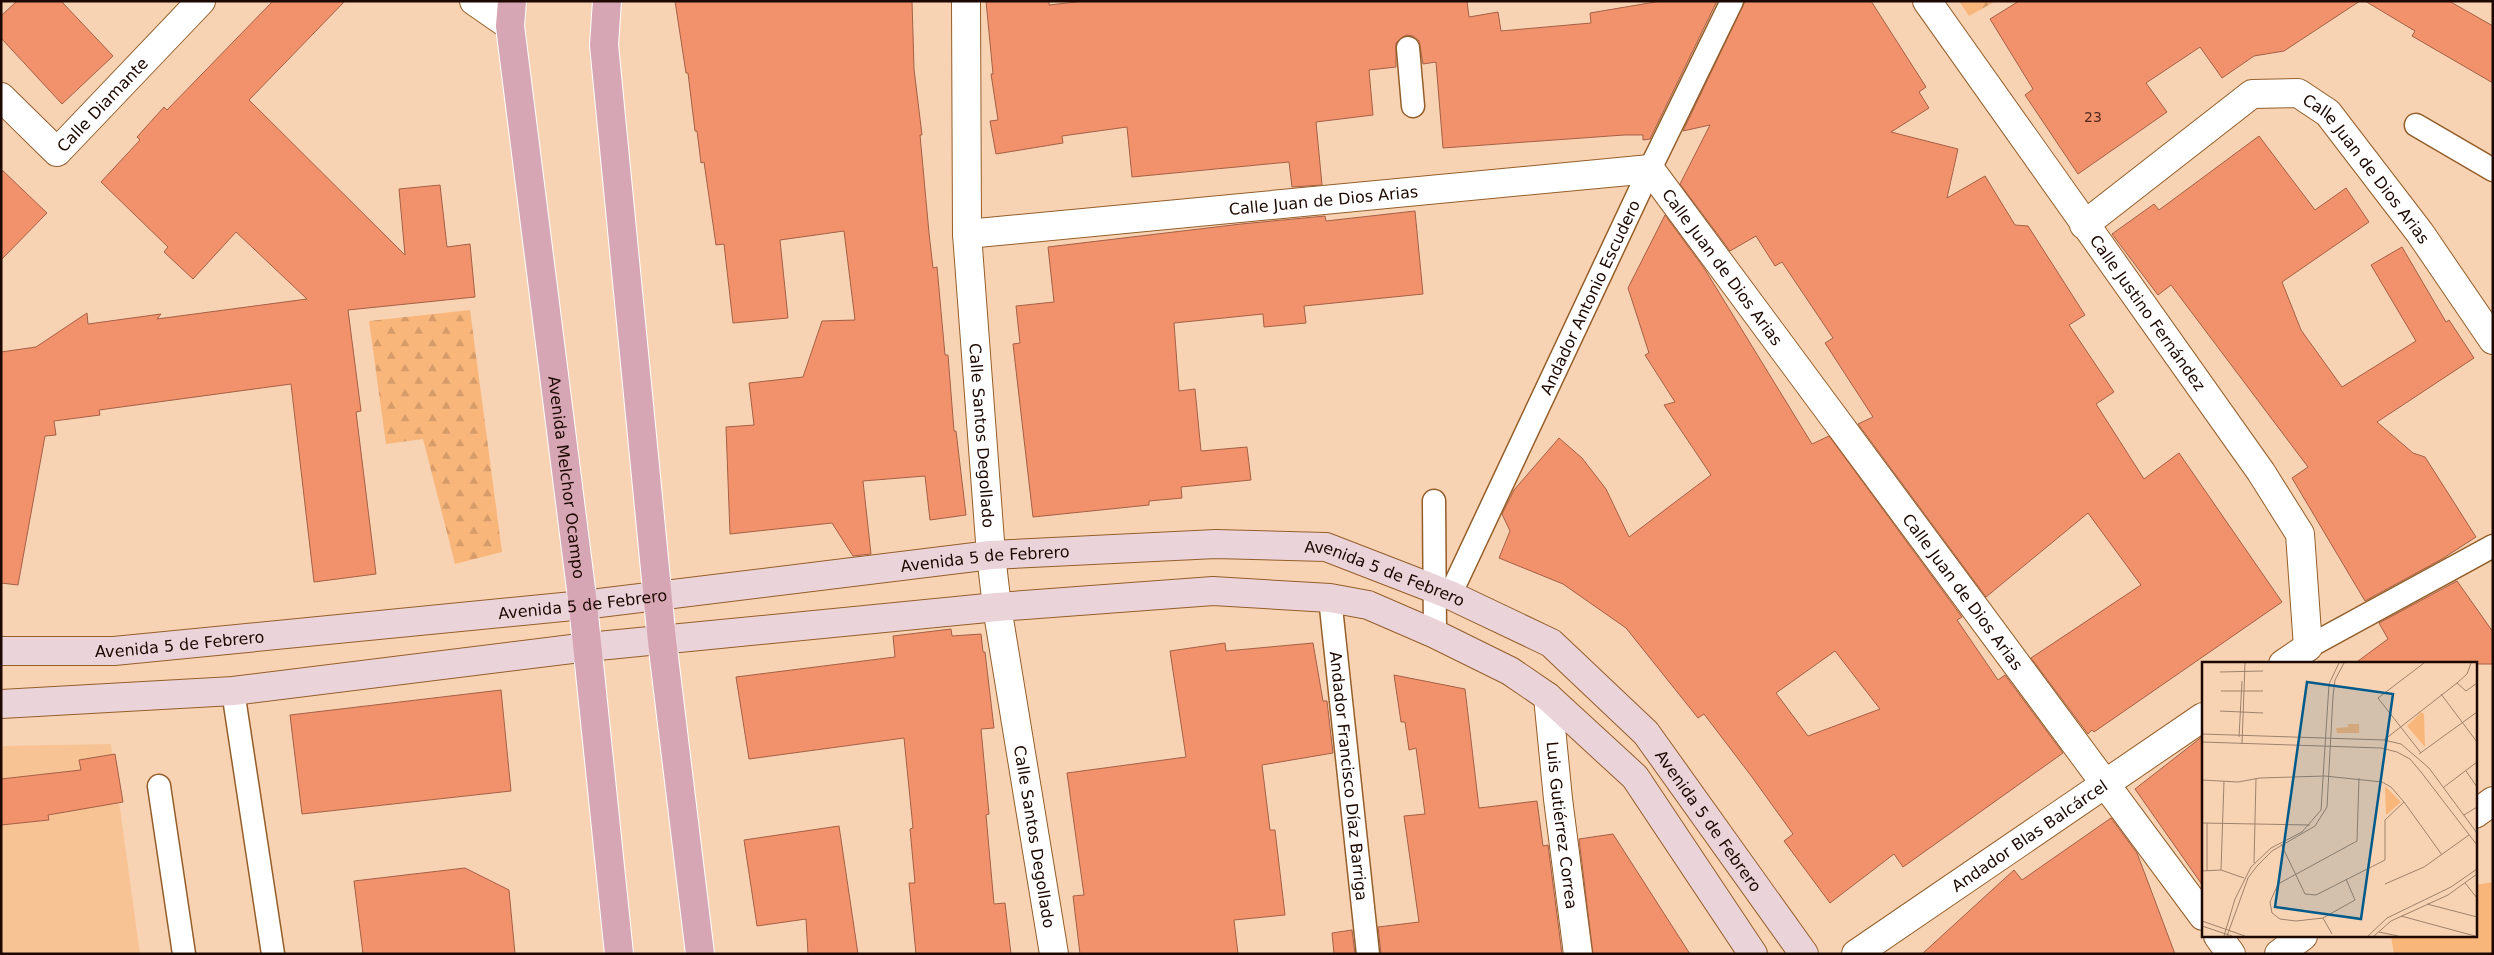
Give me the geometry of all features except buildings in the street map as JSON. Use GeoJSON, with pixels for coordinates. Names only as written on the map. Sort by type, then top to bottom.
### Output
{"type":"FeatureCollection","features":[{"type":"Feature","properties":{"kind":"main road"},"geometry":{"type":"LineString","coordinates":[[607,1],[604,45],[662,641],[700,954]]}},
{"type":"Feature","properties":{"kind":"main road","name":"Avenida Melchor Ocampo"},"geometry":{"type":"LineString","coordinates":[[511,14],[588,647],[619,954]]}},
{"type":"Feature","properties":{"kind":"street","name":"Calle Diamante"},"geometry":{"type":"LineString","coordinates":[[1,97],[57,152],[201,1]]}},
{"type":"Feature","properties":{"kind":"street"},"geometry":{"type":"LineString","coordinates":[[474,1],[511,14]]}},
{"type":"Feature","properties":{"kind":"street","name":"Calle Santos Degollado"},"geometry":{"type":"LineString","coordinates":[[966,1],[967,234],[990,555],[996,607],[1054,954]]}},
{"type":"Feature","properties":{"kind":"street","name":"Calle Justino Fernández"},"geometry":{"type":"LineString","coordinates":[[1927,1],[2084,225],[2261,472],[2300,534],[2308,647]]}},
{"type":"Feature","properties":{"kind":"street","name":"Calle Juan de Dios Arias"},"geometry":{"type":"LineString","coordinates":[[2084,225],[2252,94],[2298,93],[2328,113],[2420,233],[2493,340]]}},
{"type":"Feature","properties":{"kind":"street","name":"Calle Juan de Dios Arias"},"geometry":{"type":"LineString","coordinates":[[967,234],[1650,168],[2102,784],[2202,915]]}},
{"type":"Feature","properties":{"kind":"street","name":"Avenida 5 de Febrero"},"geometry":{"type":"LineString","coordinates":[[1,651],[114,651],[583,605],[990,555],[1216,544],[1326,548],[1442,592],[1551,643],[1646,733],[1804,954]]}},
{"type":"Feature","properties":{"kind":"street","name":"Avenida 5 de Febrero"},"geometry":{"type":"LineString","coordinates":[[1,704],[233,691],[588,647],[996,607],[1213,591],[1330,598],[1368,605],[1435,634],[1510,671],[1548,697],[1635,777],[1753,954]]}},
{"type":"Feature","properties":{"kind":"street"},"geometry":{"type":"LineString","coordinates":[[2286,662],[2308,647]]}},
{"type":"Feature","properties":{"kind":"street","name":"Luis Gutiérrez Correa"},"geometry":{"type":"LineString","coordinates":[[1548,697],[1558,798],[1578,954]]}},
{"type":"Feature","properties":{"kind":"street","name":"Andador Blas Balcárcel"},"geometry":{"type":"LineString","coordinates":[[1856,954],[2102,784],[2202,718]]}},
{"type":"Feature","properties":{"kind":"street"},"geometry":{"type":"LineString","coordinates":[[2476,813],[2493,801]]}},
{"type":"Feature","properties":{"kind":"street"},"geometry":{"type":"LineString","coordinates":[[2219,938],[2231,954]]}},
{"type":"Feature","properties":{"kind":"street"},"geometry":{"type":"LineString","coordinates":[[2279,954],[2301,938]]}},
{"type":"Feature","properties":{"kind":"lane","name":"Andador Antonio Escudero"},"geometry":{"type":"LineString","coordinates":[[1442,592],[1732,1]]}},
{"type":"Feature","properties":{"kind":"lane"},"geometry":{"type":"LineString","coordinates":[[1408,48],[1413,106]]}},
{"type":"Feature","properties":{"kind":"lane"},"geometry":{"type":"LineString","coordinates":[[2416,125],[2493,170]]}},
{"type":"Feature","properties":{"kind":"lane"},"geometry":{"type":"LineString","coordinates":[[1434,501],[1442,592],[1435,634]]}},
{"type":"Feature","properties":{"kind":"lane"},"geometry":{"type":"LineString","coordinates":[[2308,647],[2493,546]]}},
{"type":"Feature","properties":{"kind":"lane","name":"Andador Francisco Díaz Barriga"},"geometry":{"type":"LineString","coordinates":[[1330,598],[1368,954]]}},
{"type":"Feature","properties":{"kind":"lane"},"geometry":{"type":"LineString","coordinates":[[233,691],[273,954]]}},
{"type":"Feature","properties":{"kind":"lane"},"geometry":{"type":"LineString","coordinates":[[159,786],[184,954]]}},
{"type":"Feature","properties":{"kind":"shaded area"},"geometry":{"type":"Polygon","coordinates":[[[111,744],[140,954],[1,954],[1,746],[111,744]]]}},
{"type":"Feature","properties":{"kind":"green space"},"geometry":{"type":"Polygon","coordinates":[[[1959,1],[1996,1],[1969,16],[1959,1]]]}},
{"type":"Feature","properties":{"kind":"green space"},"geometry":{"type":"Polygon","coordinates":[[[470,310],[502,552],[455,564],[423,439],[386,444],[369,321],[470,310]]]}},
{"type":"Feature","properties":{"kind":"green space"},"geometry":{"type":"Polygon","coordinates":[[[2493,882],[2493,954],[2394,954],[2391,938],[2476,938],[2476,885],[2493,882]]]}}]}
